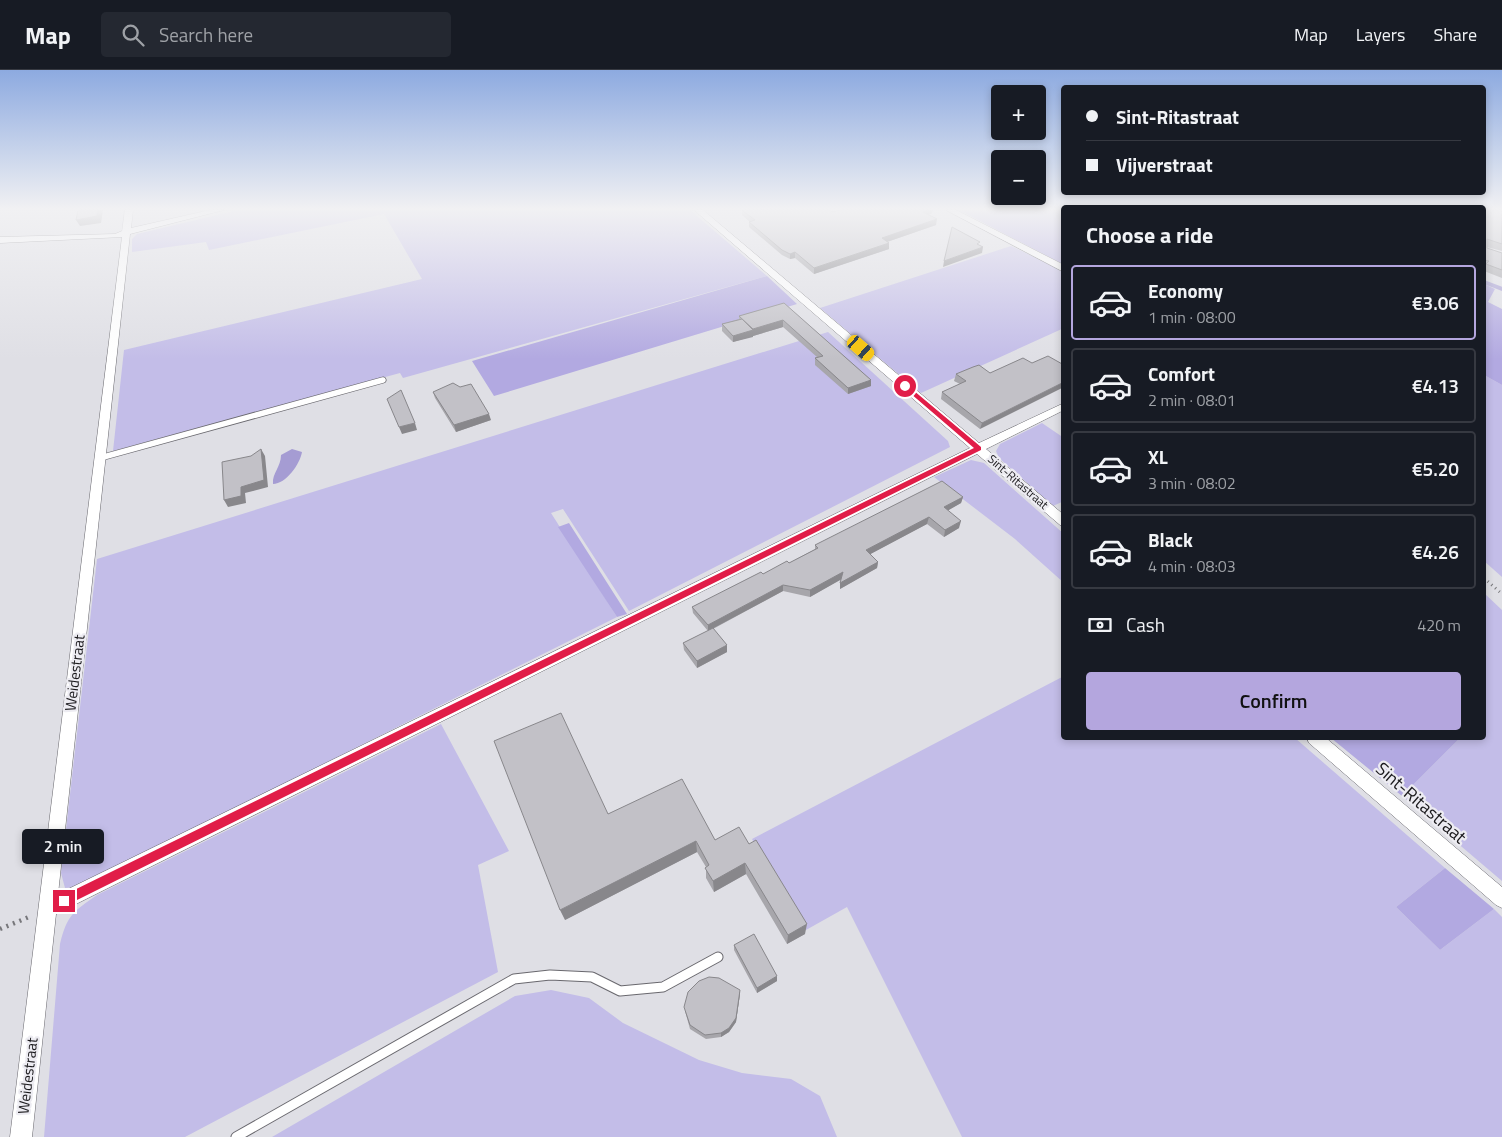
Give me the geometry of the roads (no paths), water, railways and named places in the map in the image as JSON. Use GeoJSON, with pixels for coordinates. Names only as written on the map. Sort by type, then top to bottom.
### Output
{"type":"FeatureCollection","features":[{"type":"Feature","properties":{"kind":"street","name":"Weidestraat"},"geometry":{"type":"LineString","coordinates":[[21,1137],[123,260]]}},
{"type":"Feature","properties":{"kind":"street","name":"Sint-Ritastraat"},"geometry":{"type":"LineString","coordinates":[[757,260],[1061,519]]}},
{"type":"Feature","properties":{"kind":"street"},"geometry":{"type":"LineString","coordinates":[[1048,260],[1061,266]]}},
{"type":"Feature","properties":{"kind":"street"},"geometry":{"type":"LineString","coordinates":[[47,909],[1061,408]]}},
{"type":"Feature","properties":{"kind":"street","name":"Sint-Ritastraat"},"geometry":{"type":"LineString","coordinates":[[1317,740],[1502,899]]}},
{"type":"Feature","properties":{"kind":"lane"},"geometry":{"type":"LineString","coordinates":[[100,458],[383,380]]}},
{"type":"Feature","properties":{"kind":"lane"},"geometry":{"type":"LineString","coordinates":[[236,1137],[514,979],[550,975],[592,977],[620,991],[663,987],[718,957]]}},
{"type":"Feature","properties":{"kind":"waterway"},"geometry":{"type":"LineString","coordinates":[[1486,283],[1502,289]]}}]}
